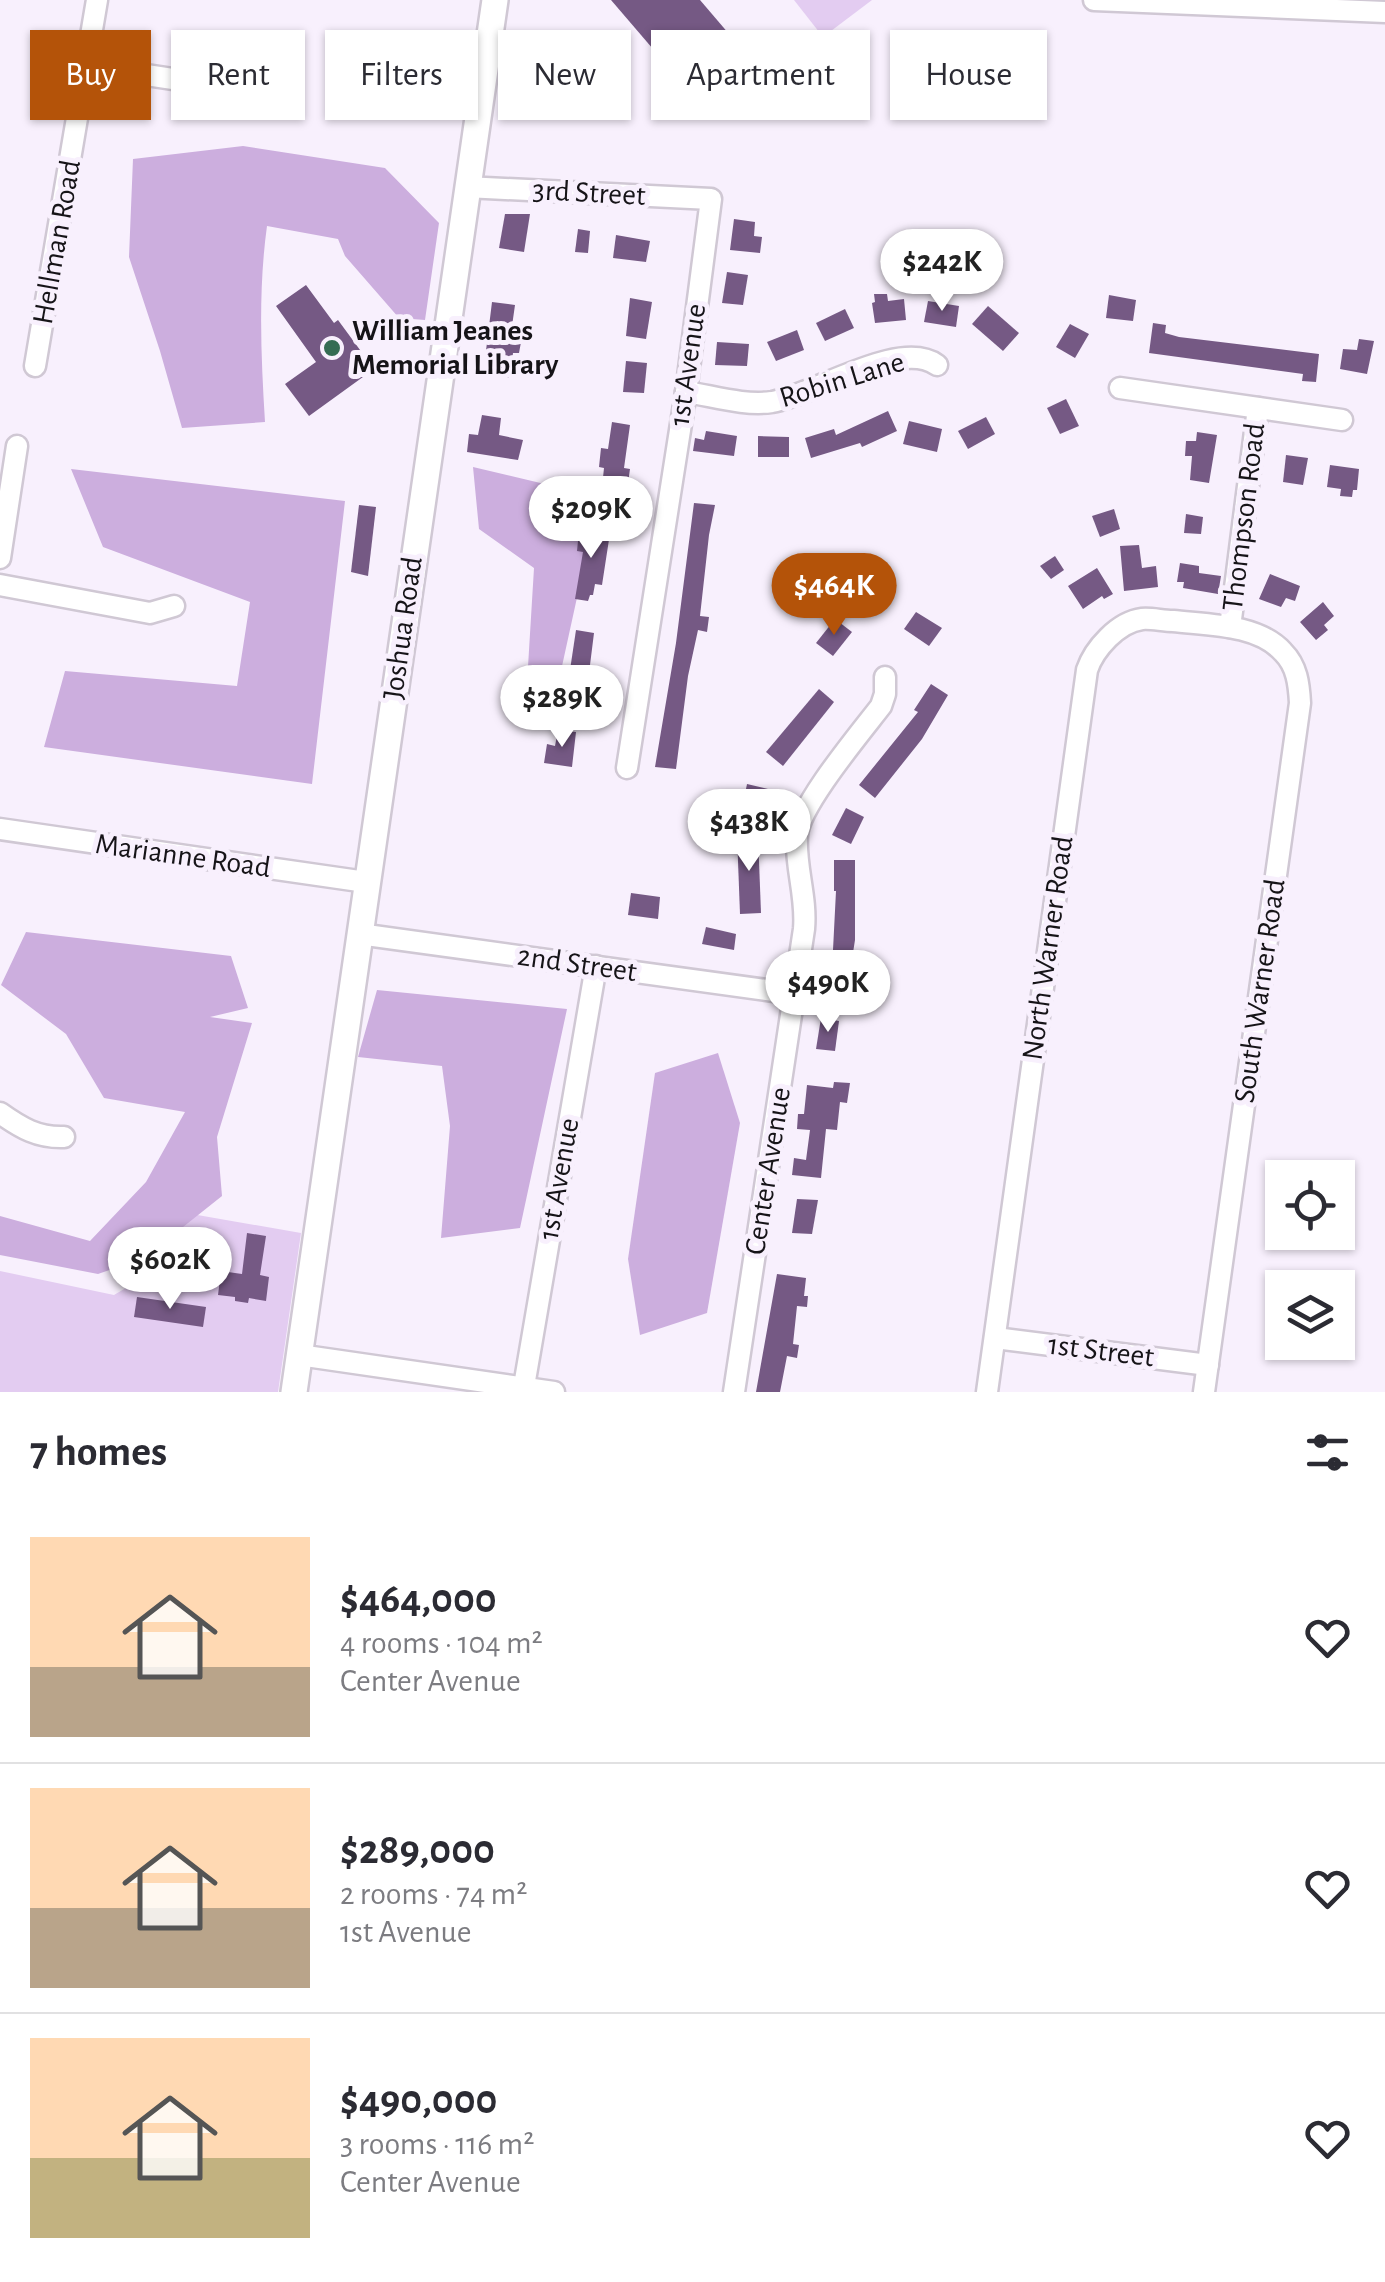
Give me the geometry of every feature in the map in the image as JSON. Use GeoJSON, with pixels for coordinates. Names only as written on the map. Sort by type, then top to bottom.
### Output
{"type":"FeatureCollection","features":[{"type":"Feature","properties":{"kind":"main road","name":"Joshua Road"},"geometry":{"type":"LineString","coordinates":[[299,1355],[495,0]]}},
{"type":"Feature","properties":{"kind":"main road"},"geometry":{"type":"LineString","coordinates":[[294,1392],[299,1355]]}},
{"type":"Feature","properties":{"kind":"street","name":"Hellman Road"},"geometry":{"type":"LineString","coordinates":[[92,30],[97,0]]}},
{"type":"Feature","properties":{"kind":"street"},"geometry":{"type":"LineString","coordinates":[[1094,0],[1343,6],[1385,12]]}},
{"type":"Feature","properties":{"kind":"street","name":"Hellman Road"},"geometry":{"type":"LineString","coordinates":[[36,366],[78,120]]}},
{"type":"Feature","properties":{"kind":"street","name":"3rd Street"},"geometry":{"type":"LineString","coordinates":[[466,187],[711,199]]}},
{"type":"Feature","properties":{"kind":"street","name":"1st Avenue"},"geometry":{"type":"LineString","coordinates":[[627,768],[686,392],[711,199]]}},
{"type":"Feature","properties":{"kind":"street","name":"Robin Lane"},"geometry":{"type":"LineString","coordinates":[[686,392],[770,402],[889,361],[918,357],[937,365]]}},
{"type":"Feature","properties":{"kind":"street","name":"Thompson Road"},"geometry":{"type":"LineString","coordinates":[[1120,388],[1342,420]]}},
{"type":"Feature","properties":{"kind":"street","name":"Thompson Road"},"geometry":{"type":"LineString","coordinates":[[1230,627],[1258,408]]}},
{"type":"Feature","properties":{"kind":"street"},"geometry":{"type":"LineString","coordinates":[[0,558],[17,446]]}},
{"type":"Feature","properties":{"kind":"street"},"geometry":{"type":"LineString","coordinates":[[0,585],[150,613],[174,606]]}},
{"type":"Feature","properties":{"kind":"street","name":"North Warner Road"},"geometry":{"type":"LineString","coordinates":[[987,1392],[1086,670],[1106,641],[1123,627],[1142,619],[1230,627]]}},
{"type":"Feature","properties":{"kind":"street","name":"South Warner Road"},"geometry":{"type":"LineString","coordinates":[[1204,1392],[1300,703],[1297,676],[1283,651],[1269,641],[1230,627]]}},
{"type":"Feature","properties":{"kind":"street","name":"Center Avenue"},"geometry":{"type":"LineString","coordinates":[[734,1392],[805,913],[796,833],[808,804],[880,706],[885,676]]}},
{"type":"Feature","properties":{"kind":"street","name":"Marianne Road"},"geometry":{"type":"LineString","coordinates":[[0,829],[366,882]]}},
{"type":"Feature","properties":{"kind":"street","name":"2nd Street"},"geometry":{"type":"LineString","coordinates":[[358,934],[795,994]]}},
{"type":"Feature","properties":{"kind":"street","name":"1st Avenue"},"geometry":{"type":"LineString","coordinates":[[523,1390],[596,966]]}},
{"type":"Feature","properties":{"kind":"street"},"geometry":{"type":"LineString","coordinates":[[0,1113],[30,1132],[64,1138]]}},
{"type":"Feature","properties":{"kind":"street","name":"1st Street"},"geometry":{"type":"LineString","coordinates":[[994,1338],[1208,1365]]}},
{"type":"Feature","properties":{"kind":"street"},"geometry":{"type":"LineString","coordinates":[[299,1355],[554,1392]]}},
{"type":"Feature","properties":{"kind":"shaded area"},"geometry":{"type":"Polygon","coordinates":[[[794,0],[872,0],[832,30],[818,30],[794,0]]]}},
{"type":"Feature","properties":{"kind":"shaded area"},"geometry":{"type":"Polygon","coordinates":[[[243,146],[385,168],[439,223],[425,320],[399,318],[345,256],[338,239],[267,226],[261,299],[265,422],[182,428],[129,257],[133,159],[243,146]]]}},
{"type":"Feature","properties":{"kind":"shaded area"},"geometry":{"type":"Polygon","coordinates":[[[473,467],[599,497],[557,689],[527,683],[534,568],[479,529],[473,467]]]}},
{"type":"Feature","properties":{"kind":"shaded area"},"geometry":{"type":"Polygon","coordinates":[[[71,469],[345,501],[312,784],[44,747],[65,671],[237,686],[250,602],[103,547],[71,469]]]}},
{"type":"Feature","properties":{"kind":"shaded area"},"geometry":{"type":"Polygon","coordinates":[[[26,932],[231,956],[248,1008],[210,1017],[252,1023],[217,1137],[222,1196],[144,1258],[98,1274],[0,1255],[0,1216],[90,1241],[146,1182],[185,1112],[104,1098],[66,1034],[1,985],[26,932]]]}},
{"type":"Feature","properties":{"kind":"shaded area"},"geometry":{"type":"Polygon","coordinates":[[[377,990],[567,1009],[520,1228],[441,1238],[450,1126],[442,1066],[358,1057],[377,990]]]}},
{"type":"Feature","properties":{"kind":"shaded area"},"geometry":{"type":"Polygon","coordinates":[[[718,1053],[740,1123],[707,1313],[640,1335],[628,1259],[655,1073],[718,1053]]]}},
{"type":"Feature","properties":{"kind":"shaded area"},"geometry":{"type":"Polygon","coordinates":[[[186,1213],[301,1233],[278,1392],[0,1392],[0,1271],[114,1295],[156,1270],[186,1213]]]}},
{"type":"Feature","properties":{"kind":"building"},"geometry":{"type":"Polygon","coordinates":[[[611,0],[700,0],[726,30],[651,30],[651,47],[611,0]]]}},
{"type":"Feature","properties":{"kind":"building"},"geometry":{"type":"Polygon","coordinates":[[[505,214],[530,214],[524,252],[499,248],[505,214]]]}},
{"type":"Feature","properties":{"kind":"building"},"geometry":{"type":"Polygon","coordinates":[[[734,219],[755,222],[754,236],[762,237],[760,253],[730,250],[734,219]]]}},
{"type":"Feature","properties":{"kind":"building"},"geometry":{"type":"Polygon","coordinates":[[[578,229],[590,231],[588,253],[575,252],[578,229]]]}},
{"type":"Feature","properties":{"kind":"building"},"geometry":{"type":"Polygon","coordinates":[[[616,235],[650,241],[646,262],[613,258],[616,235]]]}},
{"type":"Feature","properties":{"kind":"building"},"geometry":{"type":"Polygon","coordinates":[[[727,272],[748,275],[743,305],[722,303],[727,272]]]}},
{"type":"Feature","properties":{"kind":"building","name":"William Jeanes Memorial Library"},"geometry":{"type":"Polygon","coordinates":[[[306,285],[374,369],[309,416],[285,384],[316,362],[276,306],[306,285]]]}},
{"type":"Feature","properties":{"kind":"building"},"geometry":{"type":"Polygon","coordinates":[[[874,294],[887,294],[888,301],[904,299],[906,320],[875,323],[874,294]]]}},
{"type":"Feature","properties":{"kind":"building"},"geometry":{"type":"Polygon","coordinates":[[[1109,295],[1136,300],[1133,321],[1106,318],[1109,295]]]}},
{"type":"Feature","properties":{"kind":"building"},"geometry":{"type":"Polygon","coordinates":[[[630,298],[652,302],[646,339],[626,336],[630,298]]]}},
{"type":"Feature","properties":{"kind":"building"},"geometry":{"type":"Polygon","coordinates":[[[928,301],[959,306],[956,327],[924,322],[928,301]]]}},
{"type":"Feature","properties":{"kind":"building"},"geometry":{"type":"Polygon","coordinates":[[[492,302],[515,305],[512,326],[518,327],[516,340],[521,342],[519,353],[513,353],[510,378],[483,375],[492,302]]]}},
{"type":"Feature","properties":{"kind":"building"},"geometry":{"type":"Polygon","coordinates":[[[988,306],[1019,333],[1003,351],[972,324],[988,306]]]}},
{"type":"Feature","properties":{"kind":"building"},"geometry":{"type":"Polygon","coordinates":[[[845,309],[854,328],[825,341],[816,323],[845,309]]]}},
{"type":"Feature","properties":{"kind":"building"},"geometry":{"type":"Polygon","coordinates":[[[1153,323],[1166,325],[1165,333],[1179,337],[1319,354],[1316,382],[1302,381],[1303,374],[1149,353],[1153,323]]]}},
{"type":"Feature","properties":{"kind":"building"},"geometry":{"type":"Polygon","coordinates":[[[1070,324],[1089,334],[1075,358],[1056,347],[1070,324]]]}},
{"type":"Feature","properties":{"kind":"building"},"geometry":{"type":"Polygon","coordinates":[[[797,330],[804,350],[776,361],[767,342],[797,330]]]}},
{"type":"Feature","properties":{"kind":"building"},"geometry":{"type":"Polygon","coordinates":[[[1359,339],[1374,341],[1367,374],[1340,369],[1343,349],[1357,350],[1359,339]]]}},
{"type":"Feature","properties":{"kind":"building"},"geometry":{"type":"Polygon","coordinates":[[[717,342],[749,344],[747,366],[715,365],[717,342]]]}},
{"type":"Feature","properties":{"kind":"building"},"geometry":{"type":"Polygon","coordinates":[[[626,361],[647,363],[644,393],[623,392],[626,361]]]}},
{"type":"Feature","properties":{"kind":"building"},"geometry":{"type":"Polygon","coordinates":[[[1066,399],[1079,426],[1060,434],[1047,408],[1066,399]]]}},
{"type":"Feature","properties":{"kind":"building"},"geometry":{"type":"Polygon","coordinates":[[[888,411],[897,431],[862,447],[860,443],[811,458],[805,438],[834,429],[836,435],[888,411]]]}},
{"type":"Feature","properties":{"kind":"building"},"geometry":{"type":"Polygon","coordinates":[[[482,415],[501,418],[499,435],[523,440],[518,460],[467,452],[469,434],[478,435],[482,415]]]}},
{"type":"Feature","properties":{"kind":"building"},"geometry":{"type":"Polygon","coordinates":[[[986,417],[995,434],[968,449],[958,431],[986,417]]]}},
{"type":"Feature","properties":{"kind":"building"},"geometry":{"type":"Polygon","coordinates":[[[909,421],[942,429],[937,452],[903,444],[909,421]]]}},
{"type":"Feature","properties":{"kind":"building"},"geometry":{"type":"Polygon","coordinates":[[[612,422],[630,425],[624,468],[630,469],[627,490],[602,487],[601,448],[608,449],[612,422]]]}},
{"type":"Feature","properties":{"kind":"building"},"geometry":{"type":"Polygon","coordinates":[[[706,431],[737,436],[734,456],[693,451],[695,438],[704,440],[706,431]]]}},
{"type":"Feature","properties":{"kind":"building"},"geometry":{"type":"Polygon","coordinates":[[[1197,432],[1217,435],[1209,483],[1190,480],[1192,456],[1185,456],[1186,441],[1196,441],[1197,432]]]}},
{"type":"Feature","properties":{"kind":"building"},"geometry":{"type":"Polygon","coordinates":[[[758,436],[789,437],[789,457],[758,457],[758,436]]]}},
{"type":"Feature","properties":{"kind":"building"},"geometry":{"type":"Polygon","coordinates":[[[1286,455],[1308,458],[1303,485],[1283,482],[1286,455]]]}},
{"type":"Feature","properties":{"kind":"building"},"geometry":{"type":"Polygon","coordinates":[[[1330,465],[1359,469],[1357,490],[1353,490],[1352,497],[1340,496],[1341,489],[1327,487],[1330,465]]]}},
{"type":"Feature","properties":{"kind":"building"},"geometry":{"type":"Polygon","coordinates":[[[694,503],[715,505],[700,616],[709,617],[707,632],[698,630],[676,769],[655,767],[676,643],[694,503]]]}},
{"type":"Feature","properties":{"kind":"building"},"geometry":{"type":"Polygon","coordinates":[[[359,505],[376,507],[368,576],[351,572],[359,505]]]}},
{"type":"Feature","properties":{"kind":"building"},"geometry":{"type":"Polygon","coordinates":[[[1114,509],[1120,529],[1100,537],[1092,516],[1114,509]]]}},
{"type":"Feature","properties":{"kind":"building"},"geometry":{"type":"Polygon","coordinates":[[[1186,514],[1203,517],[1201,534],[1184,533],[1186,514]]]}},
{"type":"Feature","properties":{"kind":"building"},"geometry":{"type":"Polygon","coordinates":[[[575,528],[610,533],[602,585],[595,584],[588,601],[575,599],[583,552],[577,551],[575,528]]]}},
{"type":"Feature","properties":{"kind":"building"},"geometry":{"type":"Polygon","coordinates":[[[1139,545],[1142,568],[1156,566],[1158,587],[1124,591],[1120,546],[1139,545]]]}},
{"type":"Feature","properties":{"kind":"building"},"geometry":{"type":"Polygon","coordinates":[[[1055,556],[1064,570],[1051,579],[1040,566],[1055,556]]]}},
{"type":"Feature","properties":{"kind":"building"},"geometry":{"type":"Polygon","coordinates":[[[1180,563],[1199,566],[1199,573],[1221,576],[1218,594],[1183,588],[1184,582],[1177,582],[1180,563]]]}},
{"type":"Feature","properties":{"kind":"building"},"geometry":{"type":"Polygon","coordinates":[[[1097,568],[1113,594],[1104,599],[1102,596],[1083,609],[1068,586],[1097,568]]]}},
{"type":"Feature","properties":{"kind":"building"},"geometry":{"type":"Polygon","coordinates":[[[1270,574],[1300,586],[1295,601],[1286,598],[1281,607],[1259,599],[1270,574]]]}},
{"type":"Feature","properties":{"kind":"building"},"geometry":{"type":"Polygon","coordinates":[[[1323,602],[1334,616],[1324,625],[1328,630],[1316,640],[1300,622],[1323,602]]]}},
{"type":"Feature","properties":{"kind":"building"},"geometry":{"type":"Polygon","coordinates":[[[916,612],[942,628],[929,646],[904,629],[916,612]]]}},
{"type":"Feature","properties":{"kind":"building"},"geometry":{"type":"Polygon","coordinates":[[[835,619],[852,632],[833,656],[816,643],[835,619]]]}},
{"type":"Feature","properties":{"kind":"building"},"geometry":{"type":"Polygon","coordinates":[[[576,630],[594,633],[589,673],[570,670],[576,630]]]}},
{"type":"Feature","properties":{"kind":"building"},"geometry":{"type":"Polygon","coordinates":[[[931,684],[948,695],[922,739],[875,798],[859,785],[918,712],[914,710],[931,684]]]}},
{"type":"Feature","properties":{"kind":"building"},"geometry":{"type":"Polygon","coordinates":[[[819,689],[834,702],[783,766],[766,752],[819,689]]]}},
{"type":"Feature","properties":{"kind":"building"},"geometry":{"type":"Polygon","coordinates":[[[558,730],[576,732],[572,767],[544,763],[547,744],[555,746],[558,730]]]}},
{"type":"Feature","properties":{"kind":"building"},"geometry":{"type":"Polygon","coordinates":[[[747,784],[768,789],[761,819],[741,814],[747,784]]]}},
{"type":"Feature","properties":{"kind":"building"},"geometry":{"type":"Polygon","coordinates":[[[846,808],[864,817],[851,844],[832,835],[846,808]]]}},
{"type":"Feature","properties":{"kind":"building"},"geometry":{"type":"Polygon","coordinates":[[[737,835],[758,835],[761,913],[740,914],[737,835]]]}},
{"type":"Feature","properties":{"kind":"building"},"geometry":{"type":"Polygon","coordinates":[[[834,860],[855,860],[855,940],[847,991],[826,988],[833,950],[834,860]]]}},
{"type":"Feature","properties":{"kind":"building"},"geometry":{"type":"Polygon","coordinates":[[[631,893],[660,897],[658,919],[628,915],[631,893]]]}},
{"type":"Feature","properties":{"kind":"building"},"geometry":{"type":"Polygon","coordinates":[[[706,927],[736,934],[734,950],[702,944],[706,927]]]}},
{"type":"Feature","properties":{"kind":"building"},"geometry":{"type":"Polygon","coordinates":[[[821,1018],[839,1021],[835,1051],[816,1049],[821,1018]]]}},
{"type":"Feature","properties":{"kind":"building"},"geometry":{"type":"Polygon","coordinates":[[[834,1082],[850,1083],[847,1103],[840,1102],[837,1130],[826,1129],[821,1178],[792,1175],[794,1158],[806,1160],[810,1130],[797,1129],[798,1114],[804,1114],[807,1085],[833,1088],[834,1082]]]}},
{"type":"Feature","properties":{"kind":"building"},"geometry":{"type":"Polygon","coordinates":[[[797,1199],[818,1200],[812,1234],[792,1233],[797,1199]]]}},
{"type":"Feature","properties":{"kind":"building"},"geometry":{"type":"Polygon","coordinates":[[[247,1233],[266,1236],[260,1275],[269,1277],[266,1301],[249,1298],[248,1303],[218,1295],[221,1271],[242,1274],[247,1233]]]}},
{"type":"Feature","properties":{"kind":"building"},"geometry":{"type":"Polygon","coordinates":[[[777,1274],[806,1278],[807,1307],[797,1306],[793,1344],[799,1345],[797,1358],[787,1356],[780,1392],[756,1392],[777,1274]]]}},
{"type":"Feature","properties":{"kind":"building"},"geometry":{"type":"Polygon","coordinates":[[[137,1297],[206,1307],[203,1327],[134,1317],[137,1297]]]}},
{"type":"Feature","properties":{"kind":"place","name":"William Jeanes Memorial Library"},"geometry":{"type":"Point","coordinates":[332,348]}}]}
